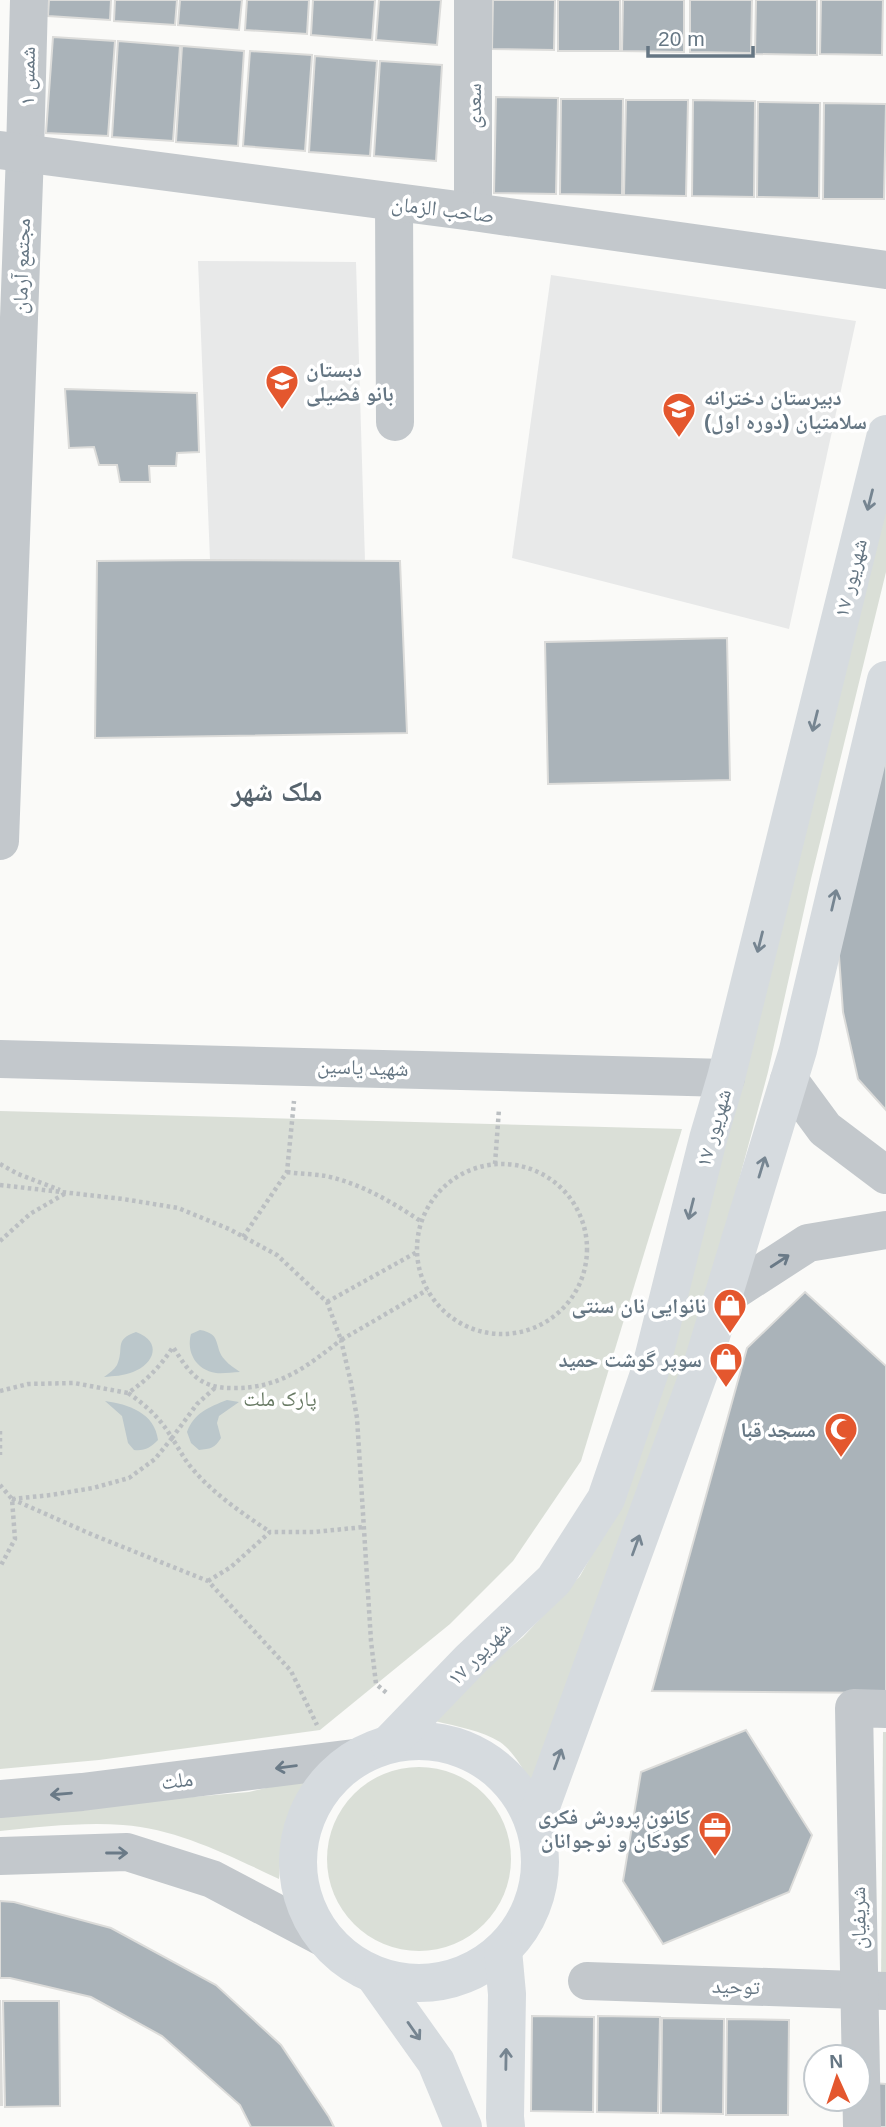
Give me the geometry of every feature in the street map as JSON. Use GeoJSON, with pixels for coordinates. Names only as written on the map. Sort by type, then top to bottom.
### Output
{"type":"FeatureCollection","features":[{"type":"Feature","properties":{"kind":"main road","name":"۱۷ شهریور"},"geometry":{"type":"LineString","coordinates":[[389,1744],[470,1660],[554,1580],[606,1499],[650,1371],[708,1139],[726,1078],[886,434]]}},
{"type":"Feature","properties":{"kind":"main road"},"geometry":{"type":"LineString","coordinates":[[534,1823],[704,1359],[723,1298],[798,1050],[886,680]]}},
{"type":"Feature","properties":{"kind":"main road"},"geometry":{"type":"LineString","coordinates":[[425,1740],[461,1747],[492,1765],[518,1790],[534,1823],[541,1856],[538,1891],[524,1923],[503,1950],[474,1970],[442,1981],[408,1983],[374,1975],[346,1960],[324,1938],[306,1909],[298,1876],[298,1842],[309,1809],[321,1790],[354,1758],[389,1744],[425,1740]]}},
{"type":"Feature","properties":{"kind":"main road"},"geometry":{"type":"LineString","coordinates":[[503,1950],[507,1994],[506,2127]]}},
{"type":"Feature","properties":{"kind":"main road"},"geometry":{"type":"LineString","coordinates":[[374,1975],[436,2062],[463,2127]]}},
{"type":"Feature","properties":{"kind":"street","name":"شمس ۱"},"geometry":{"type":"LineString","coordinates":[[13,151],[29,0]]}},
{"type":"Feature","properties":{"kind":"street","name":"سعدی"},"geometry":{"type":"LineString","coordinates":[[473,0],[473,212]]}},
{"type":"Feature","properties":{"kind":"street","name":"صاحب الزمان"},"geometry":{"type":"LineString","coordinates":[[13,151],[886,270]]}},
{"type":"Feature","properties":{"kind":"street","name":"مجتمع آرمان"},"geometry":{"type":"LineString","coordinates":[[0,841],[13,151]]}},
{"type":"Feature","properties":{"kind":"street"},"geometry":{"type":"LineString","coordinates":[[394,202],[395,422]]}},
{"type":"Feature","properties":{"kind":"street","name":"شهید یاسین"},"geometry":{"type":"LineString","coordinates":[[0,1059],[726,1078]]}},
{"type":"Feature","properties":{"kind":"street"},"geometry":{"type":"LineString","coordinates":[[789,1080],[825,1129],[886,1175]]}},
{"type":"Feature","properties":{"kind":"street"},"geometry":{"type":"LineString","coordinates":[[723,1298],[808,1243],[886,1230]]}},
{"type":"Feature","properties":{"kind":"street","name":"شریفیان"},"geometry":{"type":"LineString","coordinates":[[862,2127],[872,1990],[870,1709]]}},
{"type":"Feature","properties":{"kind":"street","name":"ملت"},"geometry":{"type":"LineString","coordinates":[[0,1800],[354,1758]]}},
{"type":"Feature","properties":{"kind":"street"},"geometry":{"type":"LineString","coordinates":[[0,1856],[127,1852],[212,1879],[324,1938]]}},
{"type":"Feature","properties":{"kind":"street","name":"توحید"},"geometry":{"type":"LineString","coordinates":[[587,1981],[872,1990]]}},
{"type":"Feature","properties":{"kind":"path"},"geometry":{"type":"LineString","coordinates":[[243,1237],[287,1172],[298,1065]]}},
{"type":"Feature","properties":{"kind":"path"},"geometry":{"type":"LineString","coordinates":[[495,1164],[502,1073]]}},
{"type":"Feature","properties":{"kind":"path"},"geometry":{"type":"LineString","coordinates":[[0,1164],[18,1174],[67,1192]]}},
{"type":"Feature","properties":{"kind":"path"},"geometry":{"type":"LineString","coordinates":[[495,1164],[524,1166],[550,1177],[570,1196],[584,1221],[589,1249],[584,1277],[570,1302],[549,1321],[524,1332],[495,1335],[468,1327],[444,1312],[427,1290],[417,1252],[422,1222],[426,1208],[444,1186],[468,1170],[495,1164]]}},
{"type":"Feature","properties":{"kind":"path"},"geometry":{"type":"LineString","coordinates":[[287,1172],[327,1177],[366,1189],[399,1206],[422,1222]]}},
{"type":"Feature","properties":{"kind":"path"},"geometry":{"type":"LineString","coordinates":[[0,1185],[178,1208],[277,1255],[327,1302],[341,1340],[357,1418],[376,1685]]}},
{"type":"Feature","properties":{"kind":"path"},"geometry":{"type":"LineString","coordinates":[[0,1241],[30,1214],[67,1192]]}},
{"type":"Feature","properties":{"kind":"path"},"geometry":{"type":"LineString","coordinates":[[327,1302],[417,1252]]}},
{"type":"Feature","properties":{"kind":"path"},"geometry":{"type":"LineString","coordinates":[[128,1393],[161,1365],[173,1347],[198,1379],[216,1387],[249,1388],[282,1380],[301,1370],[341,1340],[427,1290]]}},
{"type":"Feature","properties":{"kind":"path"},"geometry":{"type":"LineString","coordinates":[[0,1391],[28,1384],[74,1383],[128,1393],[149,1407],[161,1420],[189,1464],[206,1483],[270,1532],[314,1532],[364,1527]]}},
{"type":"Feature","properties":{"kind":"path"},"geometry":{"type":"LineString","coordinates":[[12,1499],[83,1490],[130,1478],[155,1459],[197,1404],[216,1387]]}},
{"type":"Feature","properties":{"kind":"path"},"geometry":{"type":"LineString","coordinates":[[0,1432],[0,1455]]}},
{"type":"Feature","properties":{"kind":"path"},"geometry":{"type":"LineString","coordinates":[[0,1485],[12,1499],[208,1581],[291,1671],[320,1730]]}},
{"type":"Feature","properties":{"kind":"path"},"geometry":{"type":"LineString","coordinates":[[0,1567],[15,1539],[12,1499]]}},
{"type":"Feature","properties":{"kind":"path"},"geometry":{"type":"LineString","coordinates":[[208,1581],[231,1567],[270,1532]]}},
{"type":"Feature","properties":{"kind":"shaded area","name":"دبستان بانو فضیلی"},"geometry":{"type":"Polygon","coordinates":[[[198,261],[356,262],[365,561],[210,560],[198,261]]]}},
{"type":"Feature","properties":{"kind":"shaded area","name":"دبیرستان دخترانه سلامتیان (دوره اول)"},"geometry":{"type":"Polygon","coordinates":[[[551,275],[856,321],[789,629],[512,558],[551,275]]]}},
{"type":"Feature","properties":{"kind":"shaded area"},"geometry":{"type":"Polygon","coordinates":[[[200,1330],[215,1338],[221,1355],[240,1372],[216,1373],[198,1364],[191,1353],[190,1341],[191,1334],[200,1330]]]}},
{"type":"Feature","properties":{"kind":"shaded area"},"geometry":{"type":"Polygon","coordinates":[[[136,1332],[150,1341],[152,1347],[146,1364],[133,1372],[104,1377],[117,1365],[124,1338],[136,1332]]]}},
{"type":"Feature","properties":{"kind":"shaded area"},"geometry":{"type":"Polygon","coordinates":[[[227,1400],[239,1402],[219,1416],[217,1423],[221,1438],[212,1447],[199,1450],[191,1443],[187,1432],[190,1425],[203,1412],[227,1400]]]}},
{"type":"Feature","properties":{"kind":"shaded area"},"geometry":{"type":"Polygon","coordinates":[[[105,1401],[131,1408],[146,1417],[152,1423],[158,1440],[147,1448],[134,1450],[128,1443],[122,1416],[105,1401]]]}},
{"type":"Feature","properties":{"kind":"green space"},"geometry":{"type":"Polygon","coordinates":[[[886,482],[886,572],[811,879],[768,1072],[720,1251],[634,1517],[531,1783],[514,1756],[500,1742],[477,1732],[435,1721],[493,1662],[523,1637],[580,1576],[615,1513],[886,482]]]}},
{"type":"Feature","properties":{"kind":"green space","name":"پارک ملت"},"geometry":{"type":"Polygon","coordinates":[[[0,1111],[682,1129],[581,1461],[513,1561],[450,1624],[320,1730],[99,1760],[0,1769],[0,1111]]]}},
{"type":"Feature","properties":{"kind":"green space"},"geometry":{"type":"Polygon","coordinates":[[[883,1732],[886,1732],[886,1986],[881,1986],[883,1732]]]}},
{"type":"Feature","properties":{"kind":"green space"},"geometry":{"type":"Polygon","coordinates":[[[419,1767],[437,1768],[454,1774],[470,1782],[484,1794],[496,1808],[504,1824],[510,1841],[510,1877],[504,1894],[496,1910],[484,1924],[470,1936],[454,1944],[437,1950],[419,1951],[401,1950],[384,1944],[368,1936],[354,1924],[342,1910],[334,1894],[328,1877],[327,1859],[328,1841],[334,1824],[342,1808],[354,1794],[368,1782],[384,1774],[401,1768],[419,1767]]]}},
{"type":"Feature","properties":{"kind":"green space"},"geometry":{"type":"Polygon","coordinates":[[[309,1778],[292,1806],[282,1838],[279,1879],[203,1845],[143,1828],[92,1824],[0,1831],[0,1814],[249,1792],[309,1778]]]}},
{"type":"Feature","properties":{"kind":"building"},"geometry":{"type":"Polygon","coordinates":[[[49,0],[111,0],[110,20],[48,16],[49,0]]]}},
{"type":"Feature","properties":{"kind":"building"},"geometry":{"type":"Polygon","coordinates":[[[115,0],[177,0],[175,25],[114,21],[115,0]]]}},
{"type":"Feature","properties":{"kind":"building"},"geometry":{"type":"Polygon","coordinates":[[[180,0],[242,0],[239,30],[178,25],[180,0]]]}},
{"type":"Feature","properties":{"kind":"building"},"geometry":{"type":"Polygon","coordinates":[[[247,0],[309,0],[307,34],[245,30],[247,0]]]}},
{"type":"Feature","properties":{"kind":"building"},"geometry":{"type":"Polygon","coordinates":[[[313,0],[375,0],[372,40],[311,35],[313,0]]]}},
{"type":"Feature","properties":{"kind":"building"},"geometry":{"type":"Polygon","coordinates":[[[379,0],[441,0],[437,45],[376,40],[379,0]]]}},
{"type":"Feature","properties":{"kind":"building"},"geometry":{"type":"Polygon","coordinates":[[[493,0],[555,0],[554,50],[492,49],[493,0]]]}},
{"type":"Feature","properties":{"kind":"building"},"geometry":{"type":"Polygon","coordinates":[[[558,0],[620,0],[620,51],[558,51],[558,0]]]}},
{"type":"Feature","properties":{"kind":"building"},"geometry":{"type":"Polygon","coordinates":[[[623,0],[684,0],[684,52],[622,51],[623,0]]]}},
{"type":"Feature","properties":{"kind":"building"},"geometry":{"type":"Polygon","coordinates":[[[690,0],[752,0],[751,53],[690,52],[690,0]]]}},
{"type":"Feature","properties":{"kind":"building"},"geometry":{"type":"Polygon","coordinates":[[[756,0],[817,0],[817,55],[755,54],[756,0]]]}},
{"type":"Feature","properties":{"kind":"building"},"geometry":{"type":"Polygon","coordinates":[[[821,0],[883,0],[882,55],[820,54],[821,0]]]}},
{"type":"Feature","properties":{"kind":"building"},"geometry":{"type":"Polygon","coordinates":[[[53,37],[115,41],[108,136],[46,133],[53,37]]]}},
{"type":"Feature","properties":{"kind":"building"},"geometry":{"type":"Polygon","coordinates":[[[118,41],[180,46],[173,141],[112,137],[118,41]]]}},
{"type":"Feature","properties":{"kind":"building"},"geometry":{"type":"Polygon","coordinates":[[[182,46],[244,51],[238,146],[176,142],[182,46]]]}},
{"type":"Feature","properties":{"kind":"building"},"geometry":{"type":"Polygon","coordinates":[[[250,51],[312,55],[305,151],[243,146],[250,51]]]}},
{"type":"Feature","properties":{"kind":"building"},"geometry":{"type":"Polygon","coordinates":[[[315,56],[377,61],[370,156],[309,152],[315,56]]]}},
{"type":"Feature","properties":{"kind":"building"},"geometry":{"type":"Polygon","coordinates":[[[380,61],[442,65],[436,161],[374,156],[380,61]]]}},
{"type":"Feature","properties":{"kind":"building"},"geometry":{"type":"Polygon","coordinates":[[[496,97],[558,98],[556,194],[494,193],[496,97]]]}},
{"type":"Feature","properties":{"kind":"building"},"geometry":{"type":"Polygon","coordinates":[[[561,99],[623,99],[622,195],[560,194],[561,99]]]}},
{"type":"Feature","properties":{"kind":"building"},"geometry":{"type":"Polygon","coordinates":[[[626,100],[688,100],[686,196],[624,195],[626,100]]]}},
{"type":"Feature","properties":{"kind":"building"},"geometry":{"type":"Polygon","coordinates":[[[693,100],[755,101],[754,197],[692,196],[693,100]]]}},
{"type":"Feature","properties":{"kind":"building"},"geometry":{"type":"Polygon","coordinates":[[[758,102],[820,103],[819,198],[757,197],[758,102]]]}},
{"type":"Feature","properties":{"kind":"building"},"geometry":{"type":"Polygon","coordinates":[[[824,103],[886,104],[884,199],[823,199],[824,103]]]}},
{"type":"Feature","properties":{"kind":"building"},"geometry":{"type":"Polygon","coordinates":[[[65,389],[197,393],[199,452],[177,453],[176,466],[149,466],[150,482],[120,482],[117,465],[99,465],[94,447],[69,448],[65,389]]]}},
{"type":"Feature","properties":{"kind":"building"},"geometry":{"type":"Polygon","coordinates":[[[97,561],[400,561],[407,733],[95,738],[97,561]]]}},
{"type":"Feature","properties":{"kind":"building"},"geometry":{"type":"Polygon","coordinates":[[[727,638],[730,780],[548,784],[545,642],[727,638]]]}},
{"type":"Feature","properties":{"kind":"building"},"geometry":{"type":"Polygon","coordinates":[[[886,742],[886,1110],[858,1079],[843,1012],[838,942],[886,742]]]}},
{"type":"Feature","properties":{"kind":"building","name":"مسجد قبا"},"geometry":{"type":"Polygon","coordinates":[[[805,1292],[886,1366],[886,1693],[652,1691],[747,1348],[805,1292]]]}},
{"type":"Feature","properties":{"kind":"building","name":"کانون پرورش فکری کودکان و نوجوانان"},"geometry":{"type":"Polygon","coordinates":[[[746,1730],[812,1835],[789,1892],[663,1944],[623,1881],[641,1772],[746,1730]]]}},
{"type":"Feature","properties":{"kind":"building"},"geometry":{"type":"Polygon","coordinates":[[[0,1901],[14,1902],[111,1928],[216,1985],[281,2045],[334,2127],[251,2127],[240,2105],[162,2036],[91,1997],[0,1978],[0,1901]]]}},
{"type":"Feature","properties":{"kind":"building"},"geometry":{"type":"Polygon","coordinates":[[[0,2000],[2,2105],[0,2105],[0,2000]]]}},
{"type":"Feature","properties":{"kind":"building"},"geometry":{"type":"Polygon","coordinates":[[[3,2001],[59,2001],[60,2106],[5,2107],[3,2001]]]}},
{"type":"Feature","properties":{"kind":"building"},"geometry":{"type":"Polygon","coordinates":[[[532,2016],[594,2017],[593,2112],[531,2111],[532,2016]]]}},
{"type":"Feature","properties":{"kind":"building"},"geometry":{"type":"Polygon","coordinates":[[[598,2016],[660,2017],[658,2113],[597,2112],[598,2016]]]}},
{"type":"Feature","properties":{"kind":"building"},"geometry":{"type":"Polygon","coordinates":[[[662,2018],[724,2019],[723,2114],[661,2113],[662,2018]]]}},
{"type":"Feature","properties":{"kind":"building"},"geometry":{"type":"Polygon","coordinates":[[[727,2019],[789,2020],[788,2115],[726,2115],[727,2019]]]}},
{"type":"Feature","properties":{"kind":"building"},"geometry":{"type":"Polygon","coordinates":[[[874,2083],[886,2084],[886,2127],[873,2127],[874,2083]]]}},
{"type":"Feature","properties":{"kind":"place","name":"دبستان بانو فضیلی"},"geometry":{"type":"Point","coordinates":[282,411]}},
{"type":"Feature","properties":{"kind":"place","name":"دبیرستان دخترانه سلامتیان (دوره اول)"},"geometry":{"type":"Point","coordinates":[679,439]}},
{"type":"Feature","properties":{"kind":"place","name":"نانوایی نان سنتی"},"geometry":{"type":"Point","coordinates":[730,1335]}},
{"type":"Feature","properties":{"kind":"place","name":"سوپر گوشت حمید"},"geometry":{"type":"Point","coordinates":[726,1389]}},
{"type":"Feature","properties":{"kind":"place","name":"مسجد قبا"},"geometry":{"type":"Point","coordinates":[841,1459]}},
{"type":"Feature","properties":{"kind":"place","name":"کانون پرورش فکری کودکان و نوجوانان"},"geometry":{"type":"Point","coordinates":[715,1858]}},
{"type":"Feature","properties":{"kind":"district","name":"ملک شهر"},"geometry":{"type":"Point","coordinates":[277,791]}}]}
